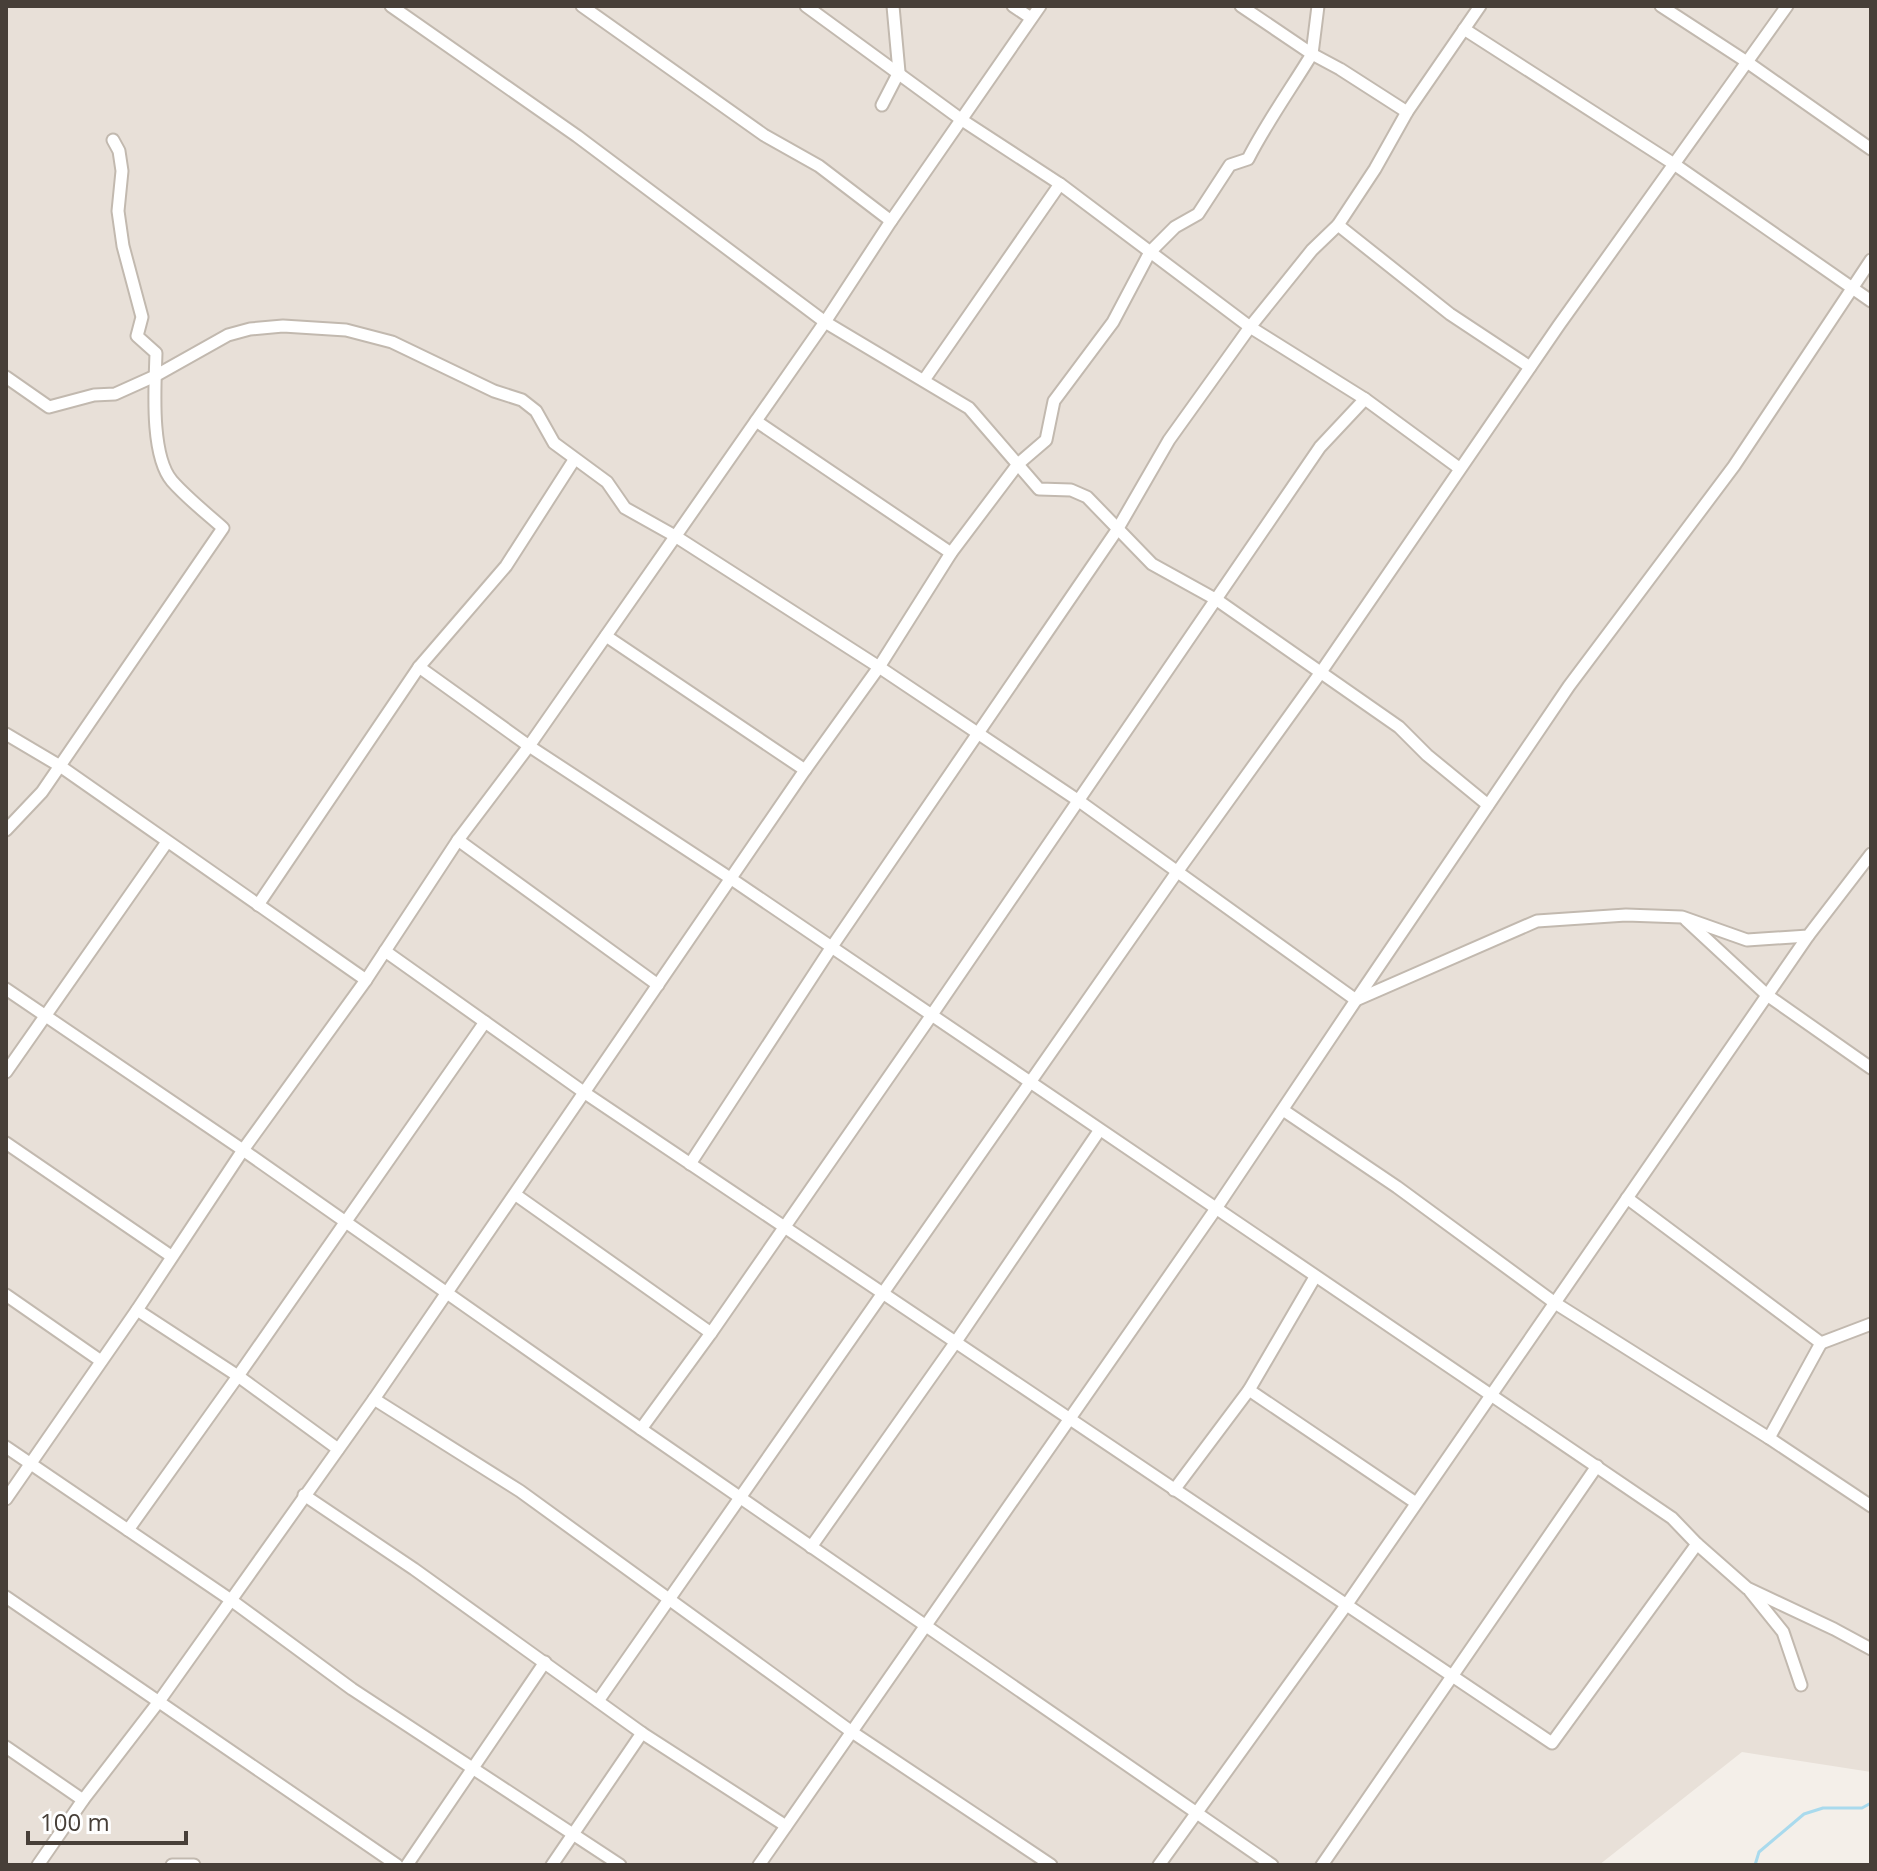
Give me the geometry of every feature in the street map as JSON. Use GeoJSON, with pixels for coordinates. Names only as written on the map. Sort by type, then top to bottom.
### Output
{"type":"FeatureCollection","features":[{"type":"Feature","properties":{"kind":"street"},"geometry":{"type":"LineString","coordinates":[[391,6],[577,136],[825,322],[969,408],[1039,489],[1071,490],[1087,497],[1152,564],[1217,600],[1399,727],[1427,755],[1488,805]]}},
{"type":"Feature","properties":{"kind":"street"},"geometry":{"type":"LineString","coordinates":[[582,6],[764,135],[819,166],[891,221]]}},
{"type":"Feature","properties":{"kind":"street"},"geometry":{"type":"LineString","coordinates":[[806,6],[962,120],[1060,184],[1250,327],[1365,399],[1459,468]]}},
{"type":"Feature","properties":{"kind":"street"},"geometry":{"type":"LineString","coordinates":[[882,105],[899,72],[893,6]]}},
{"type":"Feature","properties":{"kind":"street"},"geometry":{"type":"LineString","coordinates":[[1013,6],[1031,18]]}},
{"type":"Feature","properties":{"kind":"street"},"geometry":{"type":"LineString","coordinates":[[6,1499],[243,1150],[366,980],[458,840],[529,746],[825,322],[1040,6]]}},
{"type":"Feature","properties":{"kind":"street"},"geometry":{"type":"LineString","coordinates":[[1241,6],[1407,112]]}},
{"type":"Feature","properties":{"kind":"street"},"geometry":{"type":"LineString","coordinates":[[38,1865],[83,1800],[160,1700],[516,1195],[730,878],[879,667],[951,553],[1018,464],[1046,440],[1054,401],[1113,322],[1150,252],[1175,227],[1198,214],[1230,165],[1248,159],[1270,116],[1312,54],[1318,6]]}},
{"type":"Feature","properties":{"kind":"street"},"geometry":{"type":"LineString","coordinates":[[690,1164],[831,948],[1117,530],[1169,440],[1250,327],[1312,250],[1338,225],[1407,112],[1480,6]]}},
{"type":"Feature","properties":{"kind":"street"},"geometry":{"type":"LineString","coordinates":[[1661,6],[1871,149]]}},
{"type":"Feature","properties":{"kind":"street"},"geometry":{"type":"LineString","coordinates":[[598,1701],[1177,872],[1321,672],[1459,468],[1787,6]]}},
{"type":"Feature","properties":{"kind":"street"},"geometry":{"type":"LineString","coordinates":[[1464,29],[1674,164],[1871,301]]}},
{"type":"Feature","properties":{"kind":"street"},"geometry":{"type":"LineString","coordinates":[[6,830],[42,792],[223,528],[170,479],[162,461],[157,440],[156,353],[137,336],[142,317],[123,246],[118,211],[122,171],[119,151],[113,140]]}},
{"type":"Feature","properties":{"kind":"street"},"geometry":{"type":"LineString","coordinates":[[924,380],[1060,184]]}},
{"type":"Feature","properties":{"kind":"street"},"geometry":{"type":"LineString","coordinates":[[1338,225],[1450,314],[1530,367]]}},
{"type":"Feature","properties":{"kind":"street"},"geometry":{"type":"LineString","coordinates":[[759,1865],[1215,1210],[1569,686],[1734,466],[1871,260]]}},
{"type":"Feature","properties":{"kind":"street"},"geometry":{"type":"LineString","coordinates":[[6,377],[49,407],[94,395],[115,394],[155,376],[212,342],[250,329],[283,326],[346,330],[392,342],[494,391],[522,400],[536,411],[554,443],[607,482],[625,508],[675,536],[879,667],[1079,801],[1356,1000]]}},
{"type":"Feature","properties":{"kind":"street"},"geometry":{"type":"LineString","coordinates":[[641,1429],[931,1016],[1217,600],[1276,507],[1320,447],[1365,399]]}},
{"type":"Feature","properties":{"kind":"street"},"geometry":{"type":"LineString","coordinates":[[756,421],[951,553]]}},
{"type":"Feature","properties":{"kind":"street"},"geometry":{"type":"LineString","coordinates":[[258,905],[419,667],[506,566],[574,460]]}},
{"type":"Feature","properties":{"kind":"street"},"geometry":{"type":"LineString","coordinates":[[606,636],[805,770]]}},
{"type":"Feature","properties":{"kind":"street"},"geometry":{"type":"LineString","coordinates":[[419,667],[529,746],[730,878],[1672,1518],[1747,1588],[1783,1632],[1801,1685]]}},
{"type":"Feature","properties":{"kind":"street"},"geometry":{"type":"LineString","coordinates":[[6,734],[60,766],[366,980]]}},
{"type":"Feature","properties":{"kind":"street"},"geometry":{"type":"LineString","coordinates":[[458,840],[658,985]]}},
{"type":"Feature","properties":{"kind":"street"},"geometry":{"type":"LineString","coordinates":[[6,1072],[167,842]]}},
{"type":"Feature","properties":{"kind":"street"},"geometry":{"type":"LineString","coordinates":[[1159,1865],[1347,1604],[1808,936],[1871,854]]}},
{"type":"Feature","properties":{"kind":"street"},"geometry":{"type":"LineString","coordinates":[[1356,1000],[1537,921],[1626,915],[1682,917],[1747,940],[1808,936]]}},
{"type":"Feature","properties":{"kind":"street"},"geometry":{"type":"LineString","coordinates":[[1682,917],[1767,995],[1871,1068]]}},
{"type":"Feature","properties":{"kind":"street"},"geometry":{"type":"LineString","coordinates":[[385,951],[585,1093],[1552,1743],[1697,1544]]}},
{"type":"Feature","properties":{"kind":"street"},"geometry":{"type":"LineString","coordinates":[[6,989],[243,1150],[1272,1865]]}},
{"type":"Feature","properties":{"kind":"street"},"geometry":{"type":"LineString","coordinates":[[128,1530],[485,1022]]}},
{"type":"Feature","properties":{"kind":"street"},"geometry":{"type":"LineString","coordinates":[[1283,1110],[1397,1187],[1555,1303],[1871,1506]]}},
{"type":"Feature","properties":{"kind":"street"},"geometry":{"type":"LineString","coordinates":[[811,1547],[1099,1131]]}},
{"type":"Feature","properties":{"kind":"street"},"geometry":{"type":"LineString","coordinates":[[6,1143],[171,1256]]}},
{"type":"Feature","properties":{"kind":"street"},"geometry":{"type":"LineString","coordinates":[[516,1195],[711,1333]]}},
{"type":"Feature","properties":{"kind":"street"},"geometry":{"type":"LineString","coordinates":[[1627,1198],[1821,1343]]}},
{"type":"Feature","properties":{"kind":"street"},"geometry":{"type":"LineString","coordinates":[[1174,1490],[1249,1390],[1315,1277]]}},
{"type":"Feature","properties":{"kind":"street"},"geometry":{"type":"LineString","coordinates":[[6,1295],[101,1361]]}},
{"type":"Feature","properties":{"kind":"street"},"geometry":{"type":"LineString","coordinates":[[137,1310],[238,1376],[338,1449]]}},
{"type":"Feature","properties":{"kind":"street"},"geometry":{"type":"LineString","coordinates":[[1769,1438],[1821,1343],[1871,1324]]}},
{"type":"Feature","properties":{"kind":"street"},"geometry":{"type":"LineString","coordinates":[[1249,1390],[1416,1503]]}},
{"type":"Feature","properties":{"kind":"street"},"geometry":{"type":"LineString","coordinates":[[374,1399],[520,1491],[852,1732],[1051,1865]]}},
{"type":"Feature","properties":{"kind":"street"},"geometry":{"type":"LineString","coordinates":[[6,1447],[231,1600],[352,1689],[620,1865]]}},
{"type":"Feature","properties":{"kind":"street"},"geometry":{"type":"LineString","coordinates":[[1322,1865],[1597,1466]]}},
{"type":"Feature","properties":{"kind":"street"},"geometry":{"type":"LineString","coordinates":[[304,1495],[414,1569],[642,1733],[786,1826]]}},
{"type":"Feature","properties":{"kind":"street"},"geometry":{"type":"LineString","coordinates":[[1747,1588],[1871,1649]]}},
{"type":"Feature","properties":{"kind":"street"},"geometry":{"type":"LineString","coordinates":[[6,1597],[397,1865]]}},
{"type":"Feature","properties":{"kind":"street"},"geometry":{"type":"LineString","coordinates":[[407,1865],[545,1662]]}},
{"type":"Feature","properties":{"kind":"street"},"geometry":{"type":"LineString","coordinates":[[552,1865],[642,1733]]}},
{"type":"Feature","properties":{"kind":"street"},"geometry":{"type":"LineString","coordinates":[[6,1747],[83,1800]]}},
{"type":"Feature","properties":{"kind":"street"},"geometry":{"type":"LineString","coordinates":[[172,1865],[194,1865]]}},
{"type":"Feature","properties":{"kind":"shaded area"},"geometry":{"type":"Polygon","coordinates":[[[6,6],[1871,6],[1871,1772],[1742,1752],[1599,1865],[6,1865],[6,6]]]}},
{"type":"Feature","properties":{"kind":"waterway"},"geometry":{"type":"LineString","coordinates":[[1755,1865],[1759,1852],[1804,1814],[1823,1808],[1862,1808],[1871,1803]]}}]}
